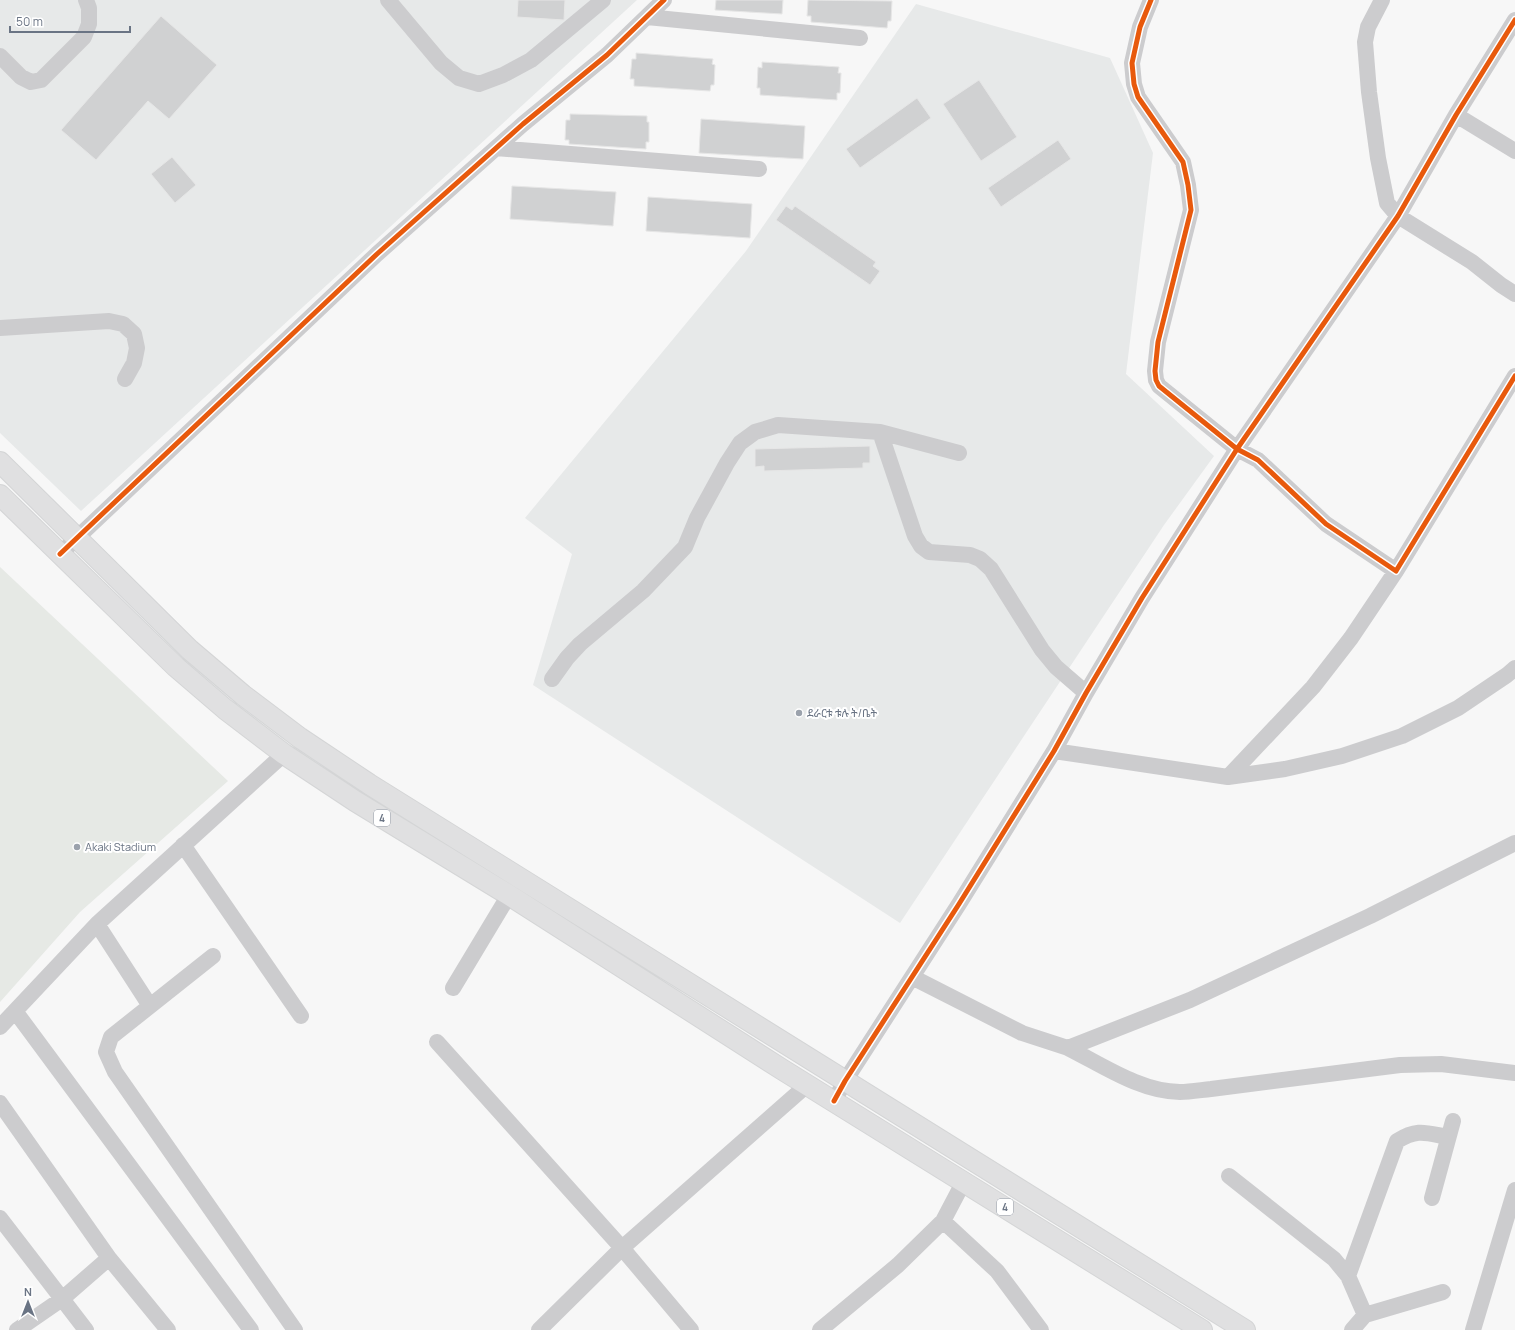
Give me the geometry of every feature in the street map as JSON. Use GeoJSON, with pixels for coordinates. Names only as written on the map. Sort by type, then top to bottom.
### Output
{"type":"FeatureCollection","features":[{"type":"Feature","properties":{"kind":"main road"},"geometry":{"type":"LineString","coordinates":[[0,462],[190,650],[243,695],[300,738],[369,784],[1245,1330]]}},
{"type":"Feature","properties":{"kind":"main road","name":"4"},"geometry":{"type":"LineString","coordinates":[[0,495],[176,667],[225,709],[284,754],[355,801],[509,895],[807,1085],[1202,1330]]}},
{"type":"Feature","properties":{"kind":"street"},"geometry":{"type":"LineString","coordinates":[[0,56],[21,77],[31,82],[41,80],[84,37],[89,24],[89,8],[86,0]]}},
{"type":"Feature","properties":{"kind":"street"},"geometry":{"type":"LineString","coordinates":[[388,0],[441,63],[459,78],[479,84],[503,75],[531,60],[603,0]]}},
{"type":"Feature","properties":{"kind":"street"},"geometry":{"type":"LineString","coordinates":[[60,554],[371,260],[523,124],[607,55],[664,0]]}},
{"type":"Feature","properties":{"kind":"street"},"geometry":{"type":"LineString","coordinates":[[1151,0],[1140,27],[1132,63],[1134,84],[1138,97],[1183,162],[1188,184],[1191,210],[1158,342],[1155,370],[1156,380],[1159,386],[1237,449],[1263,464],[1326,524],[1396,571]]}},
{"type":"Feature","properties":{"kind":"street"},"geometry":{"type":"LineString","coordinates":[[1382,0],[1368,27],[1365,42],[1369,92],[1378,158],[1387,203],[1398,216],[1472,262],[1515,294]]}},
{"type":"Feature","properties":{"kind":"street"},"geometry":{"type":"LineString","coordinates":[[647,17],[860,38]]}},
{"type":"Feature","properties":{"kind":"street"},"geometry":{"type":"LineString","coordinates":[[834,1101],[845,1081],[1054,751],[1142,598],[1237,449],[1398,216],[1456,115],[1515,20]]}},
{"type":"Feature","properties":{"kind":"street"},"geometry":{"type":"LineString","coordinates":[[1456,115],[1515,151]]}},
{"type":"Feature","properties":{"kind":"street"},"geometry":{"type":"LineString","coordinates":[[496,148],[759,169]]}},
{"type":"Feature","properties":{"kind":"street"},"geometry":{"type":"LineString","coordinates":[[0,328],[109,321],[123,324],[134,334],[137,348],[134,363],[125,379]]}},
{"type":"Feature","properties":{"kind":"street"},"geometry":{"type":"LineString","coordinates":[[1228,777],[1313,687],[1351,638],[1396,571],[1515,376]]}},
{"type":"Feature","properties":{"kind":"street"},"geometry":{"type":"LineString","coordinates":[[552,679],[567,658],[580,644],[643,591],[685,547],[697,518],[727,463],[740,443],[755,432],[778,425],[880,432],[958,453]]}},
{"type":"Feature","properties":{"kind":"street"},"geometry":{"type":"LineString","coordinates":[[880,432],[915,536],[921,546],[929,552],[970,555],[980,559],[991,569],[1042,650],[1056,667],[1086,693]]}},
{"type":"Feature","properties":{"kind":"street"},"geometry":{"type":"LineString","coordinates":[[1054,751],[1228,777],[1285,769],[1342,756],[1402,736],[1458,708],[1508,675],[1515,668]]}},
{"type":"Feature","properties":{"kind":"street"},"geometry":{"type":"LineString","coordinates":[[0,1027],[97,924],[284,754]]}},
{"type":"Feature","properties":{"kind":"street"},"geometry":{"type":"LineString","coordinates":[[1068,1048],[1197,997],[1370,916],[1515,843]]}},
{"type":"Feature","properties":{"kind":"street"},"geometry":{"type":"LineString","coordinates":[[184,846],[301,1016]]}},
{"type":"Feature","properties":{"kind":"street"},"geometry":{"type":"LineString","coordinates":[[453,988],[509,895]]}},
{"type":"Feature","properties":{"kind":"street"},"geometry":{"type":"LineString","coordinates":[[97,924],[150,1006]]}},
{"type":"Feature","properties":{"kind":"street"},"geometry":{"type":"LineString","coordinates":[[213,956],[111,1037],[106,1052],[115,1072],[295,1330]]}},
{"type":"Feature","properties":{"kind":"street"},"geometry":{"type":"LineString","coordinates":[[912,977],[1022,1033],[1068,1048],[1140,1084],[1161,1090],[1180,1092],[1211,1089],[1400,1065],[1441,1064],[1515,1073]]}},
{"type":"Feature","properties":{"kind":"street"},"geometry":{"type":"LineString","coordinates":[[15,1011],[251,1330]]}},
{"type":"Feature","properties":{"kind":"street"},"geometry":{"type":"LineString","coordinates":[[437,1042],[622,1248],[691,1330]]}},
{"type":"Feature","properties":{"kind":"street"},"geometry":{"type":"LineString","coordinates":[[539,1330],[622,1248],[807,1085]]}},
{"type":"Feature","properties":{"kind":"street"},"geometry":{"type":"LineString","coordinates":[[0,1103],[109,1258],[168,1330]]}},
{"type":"Feature","properties":{"kind":"street"},"geometry":{"type":"LineString","coordinates":[[1432,1198],[1453,1121]]}},
{"type":"Feature","properties":{"kind":"street"},"geometry":{"type":"LineString","coordinates":[[1348,1276],[1398,1141],[1408,1134],[1418,1132],[1448,1136]]}},
{"type":"Feature","properties":{"kind":"street"},"geometry":{"type":"LineString","coordinates":[[1229,1176],[1334,1259],[1348,1276],[1365,1315]]}},
{"type":"Feature","properties":{"kind":"street"},"geometry":{"type":"LineString","coordinates":[[820,1330],[898,1265],[943,1221],[964,1181]]}},
{"type":"Feature","properties":{"kind":"street"},"geometry":{"type":"LineString","coordinates":[[1474,1330],[1515,1190]]}},
{"type":"Feature","properties":{"kind":"street"},"geometry":{"type":"LineString","coordinates":[[0,1218],[86,1330]]}},
{"type":"Feature","properties":{"kind":"street"},"geometry":{"type":"LineString","coordinates":[[943,1221],[997,1271],[1041,1330]]}},
{"type":"Feature","properties":{"kind":"street"},"geometry":{"type":"LineString","coordinates":[[17,1330],[62,1299],[109,1258]]}},
{"type":"Feature","properties":{"kind":"street"},"geometry":{"type":"LineString","coordinates":[[1352,1330],[1365,1315],[1443,1292]]}},
{"type":"Feature","properties":{"kind":"shaded area"},"geometry":{"type":"Polygon","coordinates":[[[0,0],[637,0],[81,511],[0,433],[0,0]]]}},
{"type":"Feature","properties":{"kind":"shaded area"},"geometry":{"type":"Polygon","coordinates":[[[916,4],[1110,58],[1153,153],[1126,374],[1214,456],[1164,525],[900,923],[533,685],[572,554],[525,518],[746,251],[916,4]]]}},
{"type":"Feature","properties":{"kind":"shaded area","name":"Akaki Stadium"},"geometry":{"type":"Polygon","coordinates":[[[0,567],[228,781],[80,912],[0,1002],[0,567]]]}},
{"type":"Feature","properties":{"kind":"building"},"geometry":{"type":"Polygon","coordinates":[[[518,0],[565,0],[564,20],[517,17],[518,0]]]}},
{"type":"Feature","properties":{"kind":"building"},"geometry":{"type":"Polygon","coordinates":[[[716,0],[783,0],[782,14],[715,10],[716,0]]]}},
{"type":"Feature","properties":{"kind":"building"},"geometry":{"type":"Polygon","coordinates":[[[808,0],[892,1],[891,21],[888,21],[887,28],[811,22],[811,16],[807,16],[808,0]]]}},
{"type":"Feature","properties":{"kind":"building"},"geometry":{"type":"Polygon","coordinates":[[[161,16],[217,65],[169,119],[148,101],[96,160],[61,130],[161,16]]]}},
{"type":"Feature","properties":{"kind":"building"},"geometry":{"type":"Polygon","coordinates":[[[636,53],[713,59],[712,64],[715,65],[714,85],[711,85],[710,91],[634,86],[634,79],[630,79],[632,59],[636,59],[636,53]]]}},
{"type":"Feature","properties":{"kind":"building"},"geometry":{"type":"Polygon","coordinates":[[[762,62],[839,67],[838,73],[841,73],[840,93],[837,93],[837,100],[760,95],[760,88],[757,88],[758,67],[762,68],[762,62]]]}},
{"type":"Feature","properties":{"kind":"building"},"geometry":{"type":"Polygon","coordinates":[[[979,80],[1017,137],[981,161],[943,104],[979,80]]]}},
{"type":"Feature","properties":{"kind":"building"},"geometry":{"type":"Polygon","coordinates":[[[917,98],[931,118],[860,168],[846,149],[917,98]]]}},
{"type":"Feature","properties":{"kind":"building"},"geometry":{"type":"Polygon","coordinates":[[[570,114],[647,116],[647,122],[649,122],[649,142],[646,142],[646,149],[569,144],[569,140],[565,140],[566,120],[570,120],[570,114]]]}},
{"type":"Feature","properties":{"kind":"building"},"geometry":{"type":"Polygon","coordinates":[[[701,119],[805,126],[803,159],[699,153],[701,119]]]}},
{"type":"Feature","properties":{"kind":"building"},"geometry":{"type":"Polygon","coordinates":[[[1058,140],[1071,159],[1001,207],[988,188],[1058,140]]]}},
{"type":"Feature","properties":{"kind":"building"},"geometry":{"type":"Polygon","coordinates":[[[172,157],[196,185],[175,203],[151,174],[172,157]]]}},
{"type":"Feature","properties":{"kind":"building"},"geometry":{"type":"Polygon","coordinates":[[[512,186],[616,192],[613,226],[510,219],[512,186]]]}},
{"type":"Feature","properties":{"kind":"building"},"geometry":{"type":"Polygon","coordinates":[[[648,197],[752,204],[750,238],[646,231],[648,197]]]}},
{"type":"Feature","properties":{"kind":"building"},"geometry":{"type":"Polygon","coordinates":[[[786,206],[792,210],[795,206],[876,262],[873,266],[880,271],[870,285],[776,220],[786,206]]]}},
{"type":"Feature","properties":{"kind":"building"},"geometry":{"type":"Polygon","coordinates":[[[870,446],[870,463],[863,463],[863,468],[764,471],[764,466],[755,467],[755,449],[870,446]]]}},
{"type":"Feature","properties":{"kind":"cycle path"},"geometry":{"type":"LineString","coordinates":[[60,554],[377,254],[523,124],[607,55],[664,0]]}},
{"type":"Feature","properties":{"kind":"cycle path"},"geometry":{"type":"LineString","coordinates":[[1151,0],[1140,27],[1132,63],[1134,84],[1138,97],[1183,162],[1191,210],[1158,342],[1155,371],[1156,380],[1159,386],[1237,449],[1258,460],[1326,524],[1396,571],[1515,376]]}},
{"type":"Feature","properties":{"kind":"cycle path"},"geometry":{"type":"LineString","coordinates":[[834,1101],[845,1081],[959,904],[1054,751],[1142,598],[1237,449],[1398,216],[1456,115],[1515,20]]}},
{"type":"Feature","properties":{"kind":"place","name":"ደራርቱ ቱሉ ት/ቤት"},"geometry":{"type":"Point","coordinates":[799,713]}},
{"type":"Feature","properties":{"kind":"place","name":"Akaki Stadium"},"geometry":{"type":"Point","coordinates":[77,847]}}]}
